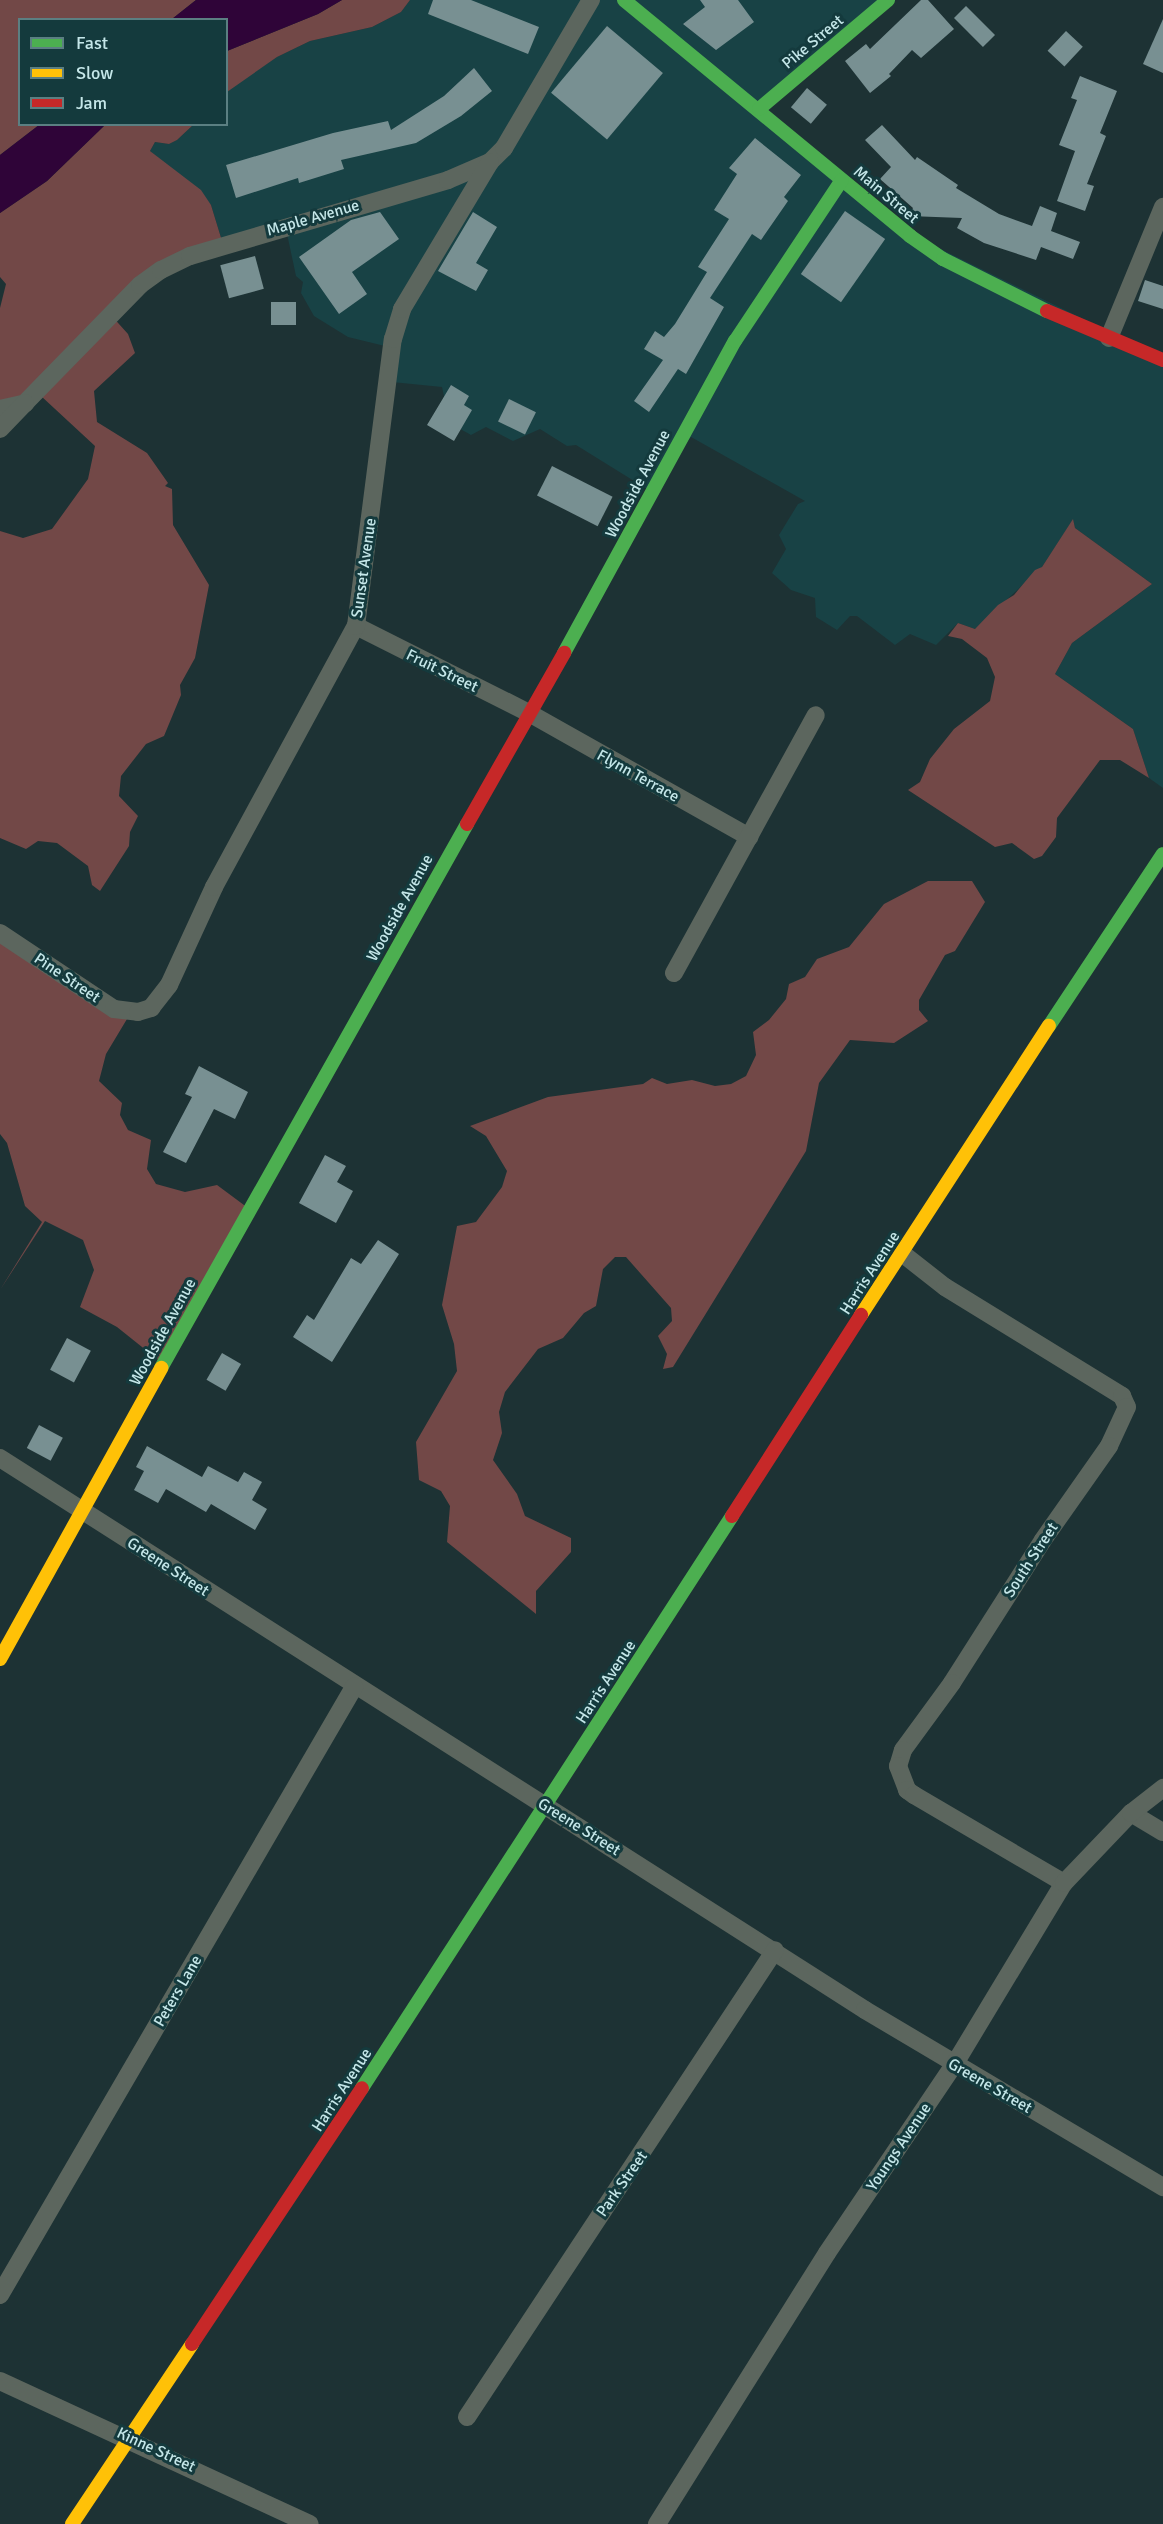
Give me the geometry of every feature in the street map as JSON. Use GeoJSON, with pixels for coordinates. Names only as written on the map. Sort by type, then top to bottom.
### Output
{"type":"FeatureCollection","features":[{"type":"Feature","properties":{"kind":"street","name":"Maple Avenue"},"geometry":{"type":"LineString","coordinates":[[0,429],[104,320],[159,272],[190,256],[448,180],[490,162],[504,148],[591,0]]}},
{"type":"Feature","properties":{"kind":"street","name":"Main Street"},"geometry":{"type":"LineString","coordinates":[[624,0],[759,109],[910,236],[974,278],[1163,360]]}},
{"type":"Feature","properties":{"kind":"street","name":"Pike Street"},"geometry":{"type":"LineString","coordinates":[[759,109],[888,0]]}},
{"type":"Feature","properties":{"kind":"street","name":"Sunset Avenue"},"geometry":{"type":"LineString","coordinates":[[138,1012],[151,1008],[169,985],[214,887],[356,626],[399,319],[490,162]]}},
{"type":"Feature","properties":{"kind":"street","name":"Woodside Avenue"},"geometry":{"type":"LineString","coordinates":[[0,1659],[735,340],[842,180]]}},
{"type":"Feature","properties":{"kind":"street"},"geometry":{"type":"LineString","coordinates":[[1109,338],[1163,207]]}},
{"type":"Feature","properties":{"kind":"street"},"geometry":{"type":"LineString","coordinates":[[0,409],[25,403]]}},
{"type":"Feature","properties":{"kind":"street","name":"Fruit Street"},"geometry":{"type":"LineString","coordinates":[[356,626],[529,713]]}},
{"type":"Feature","properties":{"kind":"street","name":"Flynn Terrace"},"geometry":{"type":"LineString","coordinates":[[529,713],[749,837]]}},
{"type":"Feature","properties":{"kind":"street"},"geometry":{"type":"LineString","coordinates":[[674,973],[816,715]]}},
{"type":"Feature","properties":{"kind":"street","name":"Harris Avenue"},"geometry":{"type":"LineString","coordinates":[[72,2524],[128,2437],[263,2241],[903,1254],[1027,1058],[1163,854]]}},
{"type":"Feature","properties":{"kind":"street","name":"Pine Street"},"geometry":{"type":"LineString","coordinates":[[0,933],[114,1009],[138,1012]]}},
{"type":"Feature","properties":{"kind":"street","name":"South Street"},"geometry":{"type":"LineString","coordinates":[[903,1254],[945,1287],[1122,1396],[1127,1407],[1109,1446],[1043,1540],[952,1683],[903,1750],[898,1766],[907,1790],[1064,1883]]}},
{"type":"Feature","properties":{"kind":"street","name":"Greene Street"},"geometry":{"type":"LineString","coordinates":[[0,1458],[354,1687],[775,1950],[954,2065],[1163,2187]]}},
{"type":"Feature","properties":{"kind":"street","name":"Peters Lane"},"geometry":{"type":"LineString","coordinates":[[0,2295],[354,1687]]}},
{"type":"Feature","properties":{"kind":"street","name":"Youngs Avenue"},"geometry":{"type":"LineString","coordinates":[[657,2524],[827,2253],[954,2065],[1064,1883],[1131,1812],[1163,1788]]}},
{"type":"Feature","properties":{"kind":"street"},"geometry":{"type":"LineString","coordinates":[[1131,1812],[1163,1832]]}},
{"type":"Feature","properties":{"kind":"street","name":"Park Street"},"geometry":{"type":"LineString","coordinates":[[467,2416],[775,1950]]}},
{"type":"Feature","properties":{"kind":"street","name":"Kinne Street"},"geometry":{"type":"LineString","coordinates":[[0,2380],[128,2437],[310,2524]]}},
{"type":"Feature","properties":{"kind":"shaded area"},"geometry":{"type":"Polygon","coordinates":[[[0,0],[196,0],[173,18],[18,18],[18,126],[38,126],[0,155],[0,0]]]}},
{"type":"Feature","properties":{"kind":"shaded area"},"geometry":{"type":"Polygon","coordinates":[[[196,0],[342,0],[318,14],[228,51],[228,18],[173,18],[196,0]]]}},
{"type":"Feature","properties":{"kind":"shaded area"},"geometry":{"type":"Polygon","coordinates":[[[342,0],[410,0],[401,12],[372,27],[310,41],[277,57],[228,91],[228,51],[318,14],[342,0]]]}},
{"type":"Feature","properties":{"kind":"shaded area"},"geometry":{"type":"Polygon","coordinates":[[[410,0],[884,0],[761,105],[910,234],[1163,358],[1163,788],[1149,778],[1133,729],[1055,674],[1072,643],[1152,584],[1075,528],[1073,520],[1042,567],[975,629],[958,623],[936,645],[910,634],[895,645],[857,616],[850,616],[837,630],[816,617],[815,598],[791,590],[772,573],[786,549],[779,535],[798,504],[805,501],[691,437],[647,489],[576,445],[567,446],[540,429],[513,441],[486,427],[471,435],[437,416],[444,396],[442,387],[392,382],[389,347],[348,337],[314,316],[301,293],[303,282],[296,276],[286,229],[222,241],[211,205],[150,151],[155,142],[169,144],[192,126],[228,126],[228,91],[277,57],[310,41],[372,27],[401,12],[410,0]]]}},
{"type":"Feature","properties":{"kind":"shaded area"},"geometry":{"type":"Polygon","coordinates":[[[38,126],[104,126],[47,181],[0,213],[0,155],[38,126]]]}},
{"type":"Feature","properties":{"kind":"shaded area"},"geometry":{"type":"Polygon","coordinates":[[[104,126],[192,126],[169,144],[155,142],[150,151],[201,190],[211,205],[222,241],[189,253],[110,314],[128,334],[135,353],[94,391],[97,422],[147,453],[168,483],[165,486],[172,489],[173,525],[209,585],[195,658],[180,685],[181,695],[164,736],[146,744],[121,776],[119,796],[138,816],[130,832],[129,846],[100,891],[92,885],[88,866],[57,843],[38,841],[26,849],[0,838],[0,531],[23,538],[52,529],[88,479],[95,446],[41,396],[0,406],[0,308],[6,284],[0,277],[0,213],[47,181],[104,126]]]}},
{"type":"Feature","properties":{"kind":"shaded area"},"geometry":{"type":"Polygon","coordinates":[[[1073,519],[1075,528],[1152,584],[1072,643],[1055,674],[1133,729],[1149,778],[1120,760],[1100,760],[1057,818],[1056,837],[1042,856],[1034,859],[1012,843],[995,847],[908,790],[920,782],[930,759],[954,729],[990,701],[995,677],[987,658],[962,639],[948,636],[958,623],[975,629],[998,605],[1014,595],[1035,570],[1042,567],[1073,519]]]}},
{"type":"Feature","properties":{"kind":"shaded area"},"geometry":{"type":"Polygon","coordinates":[[[928,881],[972,881],[985,902],[955,951],[945,955],[919,1000],[919,1010],[928,1021],[894,1043],[850,1040],[819,1083],[806,1151],[673,1367],[663,1369],[667,1354],[658,1336],[672,1321],[671,1308],[626,1257],[615,1257],[603,1269],[596,1306],[584,1313],[563,1338],[538,1349],[505,1392],[499,1412],[502,1433],[493,1460],[517,1494],[525,1516],[571,1538],[571,1552],[536,1591],[536,1614],[447,1542],[450,1506],[441,1491],[419,1480],[416,1442],[457,1371],[454,1344],[442,1305],[457,1226],[476,1222],[502,1187],[507,1171],[486,1136],[470,1126],[548,1097],[643,1084],[652,1078],[667,1084],[692,1080],[715,1086],[731,1084],[746,1076],[756,1055],[753,1032],[769,1020],[786,999],[789,984],[805,977],[817,959],[849,947],[884,904],[928,881]]]}},
{"type":"Feature","properties":{"kind":"shaded area"},"geometry":{"type":"Polygon","coordinates":[[[0,934],[130,1014],[106,1054],[99,1081],[122,1103],[120,1115],[128,1130],[151,1140],[147,1169],[156,1184],[185,1192],[217,1185],[248,1208],[162,1363],[117,1327],[80,1307],[94,1270],[83,1240],[45,1221],[0,1290],[42,1222],[25,1206],[7,1143],[0,1134],[0,934]]]}},
{"type":"Feature","properties":{"kind":"building"},"geometry":{"type":"Polygon","coordinates":[[[433,0],[471,0],[539,27],[528,54],[428,14],[433,0]]]}},
{"type":"Feature","properties":{"kind":"building"},"geometry":{"type":"Polygon","coordinates":[[[700,0],[738,0],[754,22],[716,50],[683,24],[705,7],[700,0]]]}},
{"type":"Feature","properties":{"kind":"building"},"geometry":{"type":"Polygon","coordinates":[[[921,0],[928,0],[954,29],[921,58],[912,50],[889,74],[891,76],[870,93],[845,61],[866,44],[870,49],[921,0]]]}},
{"type":"Feature","properties":{"kind":"building"},"geometry":{"type":"Polygon","coordinates":[[[966,6],[995,35],[983,47],[954,18],[966,6]]]}},
{"type":"Feature","properties":{"kind":"building"},"geometry":{"type":"Polygon","coordinates":[[[1163,19],[1163,73],[1143,64],[1163,19]]]}},
{"type":"Feature","properties":{"kind":"building"},"geometry":{"type":"Polygon","coordinates":[[[607,26],[663,73],[607,140],[551,93],[607,26]]]}},
{"type":"Feature","properties":{"kind":"building"},"geometry":{"type":"Polygon","coordinates":[[[1066,31],[1083,47],[1064,66],[1048,51],[1066,31]]]}},
{"type":"Feature","properties":{"kind":"building"},"geometry":{"type":"Polygon","coordinates":[[[474,68],[492,91],[461,116],[416,143],[341,160],[344,169],[299,183],[298,178],[236,198],[226,165],[333,133],[388,121],[391,130],[444,96],[474,68]]]}},
{"type":"Feature","properties":{"kind":"building"},"geometry":{"type":"Polygon","coordinates":[[[1080,76],[1117,91],[1100,133],[1106,136],[1087,184],[1094,186],[1085,211],[1057,201],[1075,151],[1059,145],[1077,100],[1071,98],[1080,76]]]}},
{"type":"Feature","properties":{"kind":"building"},"geometry":{"type":"Polygon","coordinates":[[[807,88],[827,105],[811,124],[791,107],[807,88]]]}},
{"type":"Feature","properties":{"kind":"building"},"geometry":{"type":"Polygon","coordinates":[[[882,125],[915,160],[917,157],[958,185],[956,188],[999,214],[1032,226],[1040,206],[1057,213],[1051,231],[1080,242],[1073,259],[1041,247],[1036,260],[984,243],[957,228],[962,218],[909,216],[913,208],[880,179],[891,167],[865,140],[882,125]]]}},
{"type":"Feature","properties":{"kind":"building"},"geometry":{"type":"Polygon","coordinates":[[[755,138],[801,175],[784,197],[788,201],[761,240],[752,234],[710,298],[724,307],[686,374],[678,369],[649,412],[634,401],[663,360],[644,349],[655,331],[664,337],[675,324],[707,272],[698,267],[729,219],[714,210],[737,174],[729,168],[755,138]]]}},
{"type":"Feature","properties":{"kind":"building"},"geometry":{"type":"Polygon","coordinates":[[[845,211],[885,239],[841,302],[801,274],[845,211]]]}},
{"type":"Feature","properties":{"kind":"building"},"geometry":{"type":"Polygon","coordinates":[[[380,212],[399,239],[352,272],[367,294],[339,314],[299,257],[351,220],[380,212]]]}},
{"type":"Feature","properties":{"kind":"building"},"geometry":{"type":"Polygon","coordinates":[[[473,212],[497,227],[476,263],[488,270],[476,291],[438,271],[473,212]]]}},
{"type":"Feature","properties":{"kind":"building"},"geometry":{"type":"Polygon","coordinates":[[[255,256],[264,289],[229,298],[220,265],[255,256]]]}},
{"type":"Feature","properties":{"kind":"building"},"geometry":{"type":"Polygon","coordinates":[[[1145,280],[1163,286],[1163,309],[1138,301],[1145,280]]]}},
{"type":"Feature","properties":{"kind":"building"},"geometry":{"type":"Polygon","coordinates":[[[271,302],[296,302],[296,325],[271,325],[271,302]]]}},
{"type":"Feature","properties":{"kind":"building"},"geometry":{"type":"Polygon","coordinates":[[[451,385],[469,396],[464,405],[472,410],[454,441],[427,425],[451,385]]]}},
{"type":"Feature","properties":{"kind":"building"},"geometry":{"type":"Polygon","coordinates":[[[509,399],[536,412],[525,435],[498,421],[509,399]]]}},
{"type":"Feature","properties":{"kind":"building"},"geometry":{"type":"Polygon","coordinates":[[[552,466],[613,497],[598,526],[537,495],[552,466]]]}},
{"type":"Feature","properties":{"kind":"building"},"geometry":{"type":"Polygon","coordinates":[[[199,1066],[248,1092],[235,1119],[214,1109],[186,1163],[163,1152],[192,1097],[185,1094],[199,1066]]]}},
{"type":"Feature","properties":{"kind":"building"},"geometry":{"type":"Polygon","coordinates":[[[325,1155],[346,1166],[337,1182],[353,1191],[336,1223],[299,1203],[325,1155]]]}},
{"type":"Feature","properties":{"kind":"building"},"geometry":{"type":"Polygon","coordinates":[[[378,1240],[399,1254],[332,1362],[293,1337],[307,1315],[314,1320],[351,1258],[361,1264],[378,1240]]]}},
{"type":"Feature","properties":{"kind":"building"},"geometry":{"type":"Polygon","coordinates":[[[67,1338],[91,1351],[74,1382],[50,1370],[67,1338]]]}},
{"type":"Feature","properties":{"kind":"building"},"geometry":{"type":"Polygon","coordinates":[[[222,1353],[241,1364],[226,1391],[206,1380],[222,1353]]]}},
{"type":"Feature","properties":{"kind":"building"},"geometry":{"type":"Polygon","coordinates":[[[39,1425],[63,1438],[51,1461],[27,1448],[39,1425]]]}},
{"type":"Feature","properties":{"kind":"building"},"geometry":{"type":"Polygon","coordinates":[[[147,1446],[202,1477],[208,1466],[238,1482],[244,1472],[262,1482],[252,1500],[267,1509],[255,1530],[211,1504],[206,1512],[166,1489],[158,1503],[134,1490],[144,1471],[136,1467],[147,1446]]]}},
{"type":"Feature","properties":{"kind":"traffic: fast"},"geometry":{"type":"LineString","coordinates":[[624,0],[910,236],[943,259],[1047,311]]}},
{"type":"Feature","properties":{"kind":"traffic: fast"},"geometry":{"type":"LineString","coordinates":[[759,109],[888,0]]}},
{"type":"Feature","properties":{"kind":"traffic: fast"},"geometry":{"type":"LineString","coordinates":[[564,653],[735,341],[842,180]]}},
{"type":"Feature","properties":{"kind":"traffic: fast"},"geometry":{"type":"LineString","coordinates":[[161,1368],[467,824]]}},
{"type":"Feature","properties":{"kind":"traffic: fast"},"geometry":{"type":"LineString","coordinates":[[1049,1026],[1163,854]]}},
{"type":"Feature","properties":{"kind":"traffic: fast"},"geometry":{"type":"LineString","coordinates":[[362,2088],[732,1516]]}},
{"type":"Feature","properties":{"kind":"traffic: slow"},"geometry":{"type":"LineString","coordinates":[[861,1315],[1049,1026]]}},
{"type":"Feature","properties":{"kind":"traffic: slow"},"geometry":{"type":"LineString","coordinates":[[0,1659],[161,1368]]}},
{"type":"Feature","properties":{"kind":"traffic: slow"},"geometry":{"type":"LineString","coordinates":[[72,2524],[192,2344]]}},
{"type":"Feature","properties":{"kind":"traffic: jam"},"geometry":{"type":"LineString","coordinates":[[1047,311],[1163,360]]}},
{"type":"Feature","properties":{"kind":"traffic: jam"},"geometry":{"type":"LineString","coordinates":[[467,824],[564,653]]}},
{"type":"Feature","properties":{"kind":"traffic: jam"},"geometry":{"type":"LineString","coordinates":[[732,1516],[861,1315]]}},
{"type":"Feature","properties":{"kind":"traffic: jam"},"geometry":{"type":"LineString","coordinates":[[192,2344],[362,2088]]}}]}
